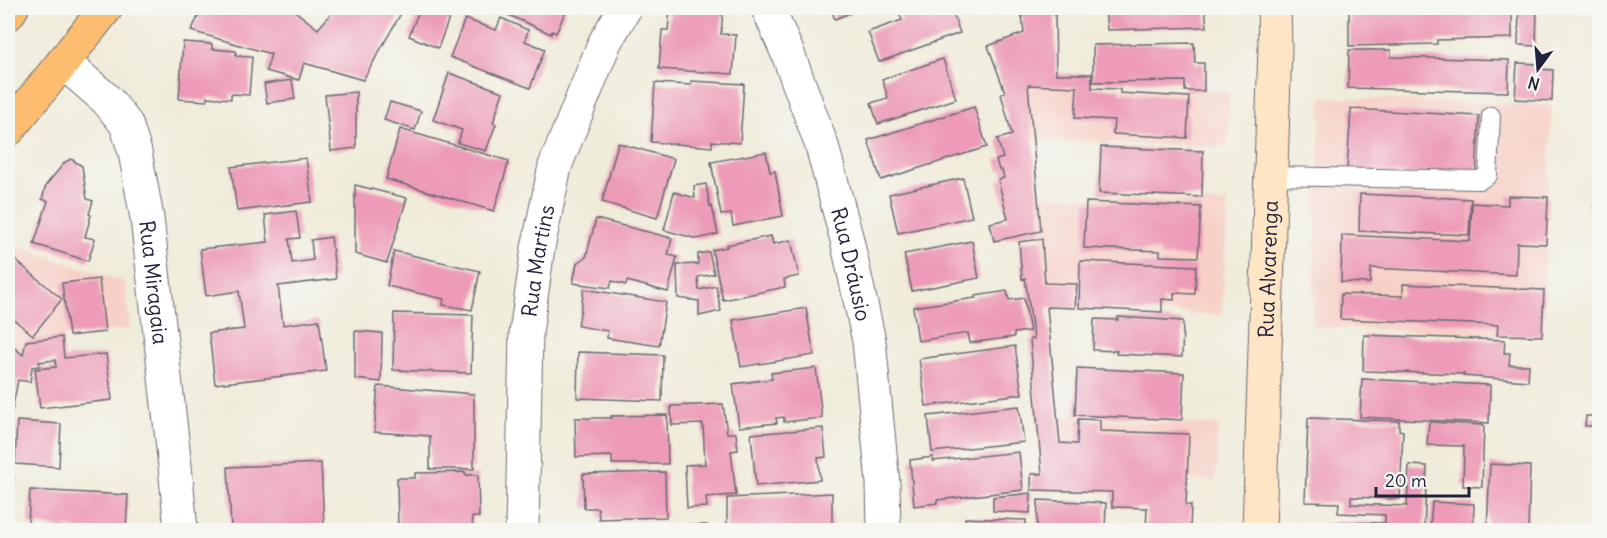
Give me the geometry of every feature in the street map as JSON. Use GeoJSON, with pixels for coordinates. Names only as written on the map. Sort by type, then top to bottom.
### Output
{"type":"FeatureCollection","features":[{"type":"Feature","properties":{"kind":"highway"},"geometry":{"type":"LineString","coordinates":[[8,14],[12,8]]}},
{"type":"Feature","properties":{"kind":"highway"},"geometry":{"type":"LineString","coordinates":[[8,130],[106,8]]}},
{"type":"Feature","properties":{"kind":"street","name":"Rua Martins"},"geometry":{"type":"LineString","coordinates":[[522,531],[526,333],[538,248],[555,166],[605,42],[625,8]]}},
{"type":"Feature","properties":{"kind":"street","name":"Rua Dráusio"},"geometry":{"type":"LineString","coordinates":[[768,8],[788,54],[822,146],[847,240],[869,341],[883,483],[884,531]]}},
{"type":"Feature","properties":{"kind":"street","name":"Rua Alvarenga"},"geometry":{"type":"LineString","coordinates":[[1259,531],[1275,47],[1274,8]]}},
{"type":"Feature","properties":{"kind":"street","name":"Rua Miragaia"},"geometry":{"type":"LineString","coordinates":[[63,62],[107,100],[126,124],[135,152],[147,218],[181,531]]}},
{"type":"Feature","properties":{"kind":"lane"},"geometry":{"type":"LineString","coordinates":[[1271,176],[1480,180],[1488,175],[1491,116]]}},
{"type":"Feature","properties":{"kind":"shaded area"},"geometry":{"type":"Polygon","coordinates":[[[1028,85],[1229,92],[1228,147],[1032,140],[1028,85]]]}},
{"type":"Feature","properties":{"kind":"shaded area"},"geometry":{"type":"Polygon","coordinates":[[[1321,97],[1552,106],[1542,336],[1312,327],[1321,97]]]}},
{"type":"Feature","properties":{"kind":"shaded area"},"geometry":{"type":"Polygon","coordinates":[[[1038,195],[1228,203],[1222,315],[1047,307],[1038,195]]]}},
{"type":"Feature","properties":{"kind":"shaded area"},"geometry":{"type":"Polygon","coordinates":[[[8,243],[125,282],[130,329],[26,341],[8,432],[8,243]]]}},
{"type":"Feature","properties":{"kind":"shaded area"},"geometry":{"type":"Polygon","coordinates":[[[1057,418],[1218,425],[1216,481],[1064,475],[1057,418]]]}},
{"type":"Feature","properties":{"kind":"building"},"geometry":{"type":"Polygon","coordinates":[[[200,8],[291,8],[318,29],[336,8],[404,8],[363,80],[304,63],[299,80],[266,71],[271,54],[191,31],[200,8]]]}},
{"type":"Feature","properties":{"kind":"building"},"geometry":{"type":"Polygon","coordinates":[[[420,8],[453,8],[438,48],[409,36],[420,8]]]}},
{"type":"Feature","properties":{"kind":"building"},"geometry":{"type":"Polygon","coordinates":[[[493,8],[567,8],[556,33],[552,31],[551,34],[493,8]]]}},
{"type":"Feature","properties":{"kind":"building"},"geometry":{"type":"Polygon","coordinates":[[[670,8],[723,11],[721,34],[736,35],[733,74],[659,69],[662,30],[668,30],[670,8]]]}},
{"type":"Feature","properties":{"kind":"building"},"geometry":{"type":"Polygon","coordinates":[[[830,8],[863,8],[835,19],[830,8]]]}},
{"type":"Feature","properties":{"kind":"building"},"geometry":{"type":"Polygon","coordinates":[[[897,8],[951,8],[960,33],[879,62],[868,32],[902,20],[897,8]]]}},
{"type":"Feature","properties":{"kind":"building"},"geometry":{"type":"Polygon","coordinates":[[[1021,8],[1048,8],[1048,13],[1055,12],[1056,74],[1092,74],[1092,88],[1120,89],[1120,93],[1189,97],[1187,138],[1113,134],[1114,120],[1075,118],[1077,87],[1028,85],[1041,231],[994,241],[990,223],[1008,219],[998,180],[1004,178],[996,160],[1003,158],[997,139],[1012,135],[1001,94],[1005,92],[988,46],[1024,33],[1021,8]]]}},
{"type":"Feature","properties":{"kind":"building"},"geometry":{"type":"Polygon","coordinates":[[[1105,8],[1205,8],[1207,27],[1107,30],[1105,8]]]}},
{"type":"Feature","properties":{"kind":"building"},"geometry":{"type":"Polygon","coordinates":[[[1349,8],[1498,8],[1498,12],[1512,11],[1512,38],[1437,40],[1437,44],[1349,46],[1349,8]]]}},
{"type":"Feature","properties":{"kind":"building"},"geometry":{"type":"Polygon","coordinates":[[[1519,9],[1537,10],[1536,46],[1518,45],[1519,9]]]}},
{"type":"Feature","properties":{"kind":"building"},"geometry":{"type":"Polygon","coordinates":[[[501,18],[528,30],[525,41],[545,49],[530,88],[450,57],[465,19],[496,30],[501,18]]]}},
{"type":"Feature","properties":{"kind":"building"},"geometry":{"type":"Polygon","coordinates":[[[183,42],[212,44],[212,49],[236,51],[236,56],[252,57],[249,95],[231,94],[231,99],[207,97],[207,101],[179,99],[183,42]]]}},
{"type":"Feature","properties":{"kind":"building"},"geometry":{"type":"Polygon","coordinates":[[[1194,43],[1195,63],[1204,63],[1204,91],[1185,91],[1185,81],[1093,82],[1093,45],[1194,43]]]}},
{"type":"Feature","properties":{"kind":"building"},"geometry":{"type":"Polygon","coordinates":[[[1349,50],[1391,50],[1391,57],[1509,60],[1508,92],[1348,88],[1349,50]]]}},
{"type":"Feature","properties":{"kind":"building"},"geometry":{"type":"Polygon","coordinates":[[[943,59],[956,99],[878,124],[871,103],[888,98],[882,79],[943,59]]]}},
{"type":"Feature","properties":{"kind":"building"},"geometry":{"type":"Polygon","coordinates":[[[1517,63],[1539,64],[1538,69],[1553,70],[1552,101],[1515,99],[1517,63]]]}},
{"type":"Feature","properties":{"kind":"building"},"geometry":{"type":"Polygon","coordinates":[[[449,73],[503,92],[493,123],[496,124],[486,151],[458,143],[462,130],[433,120],[449,73]]]}},
{"type":"Feature","properties":{"kind":"building"},"geometry":{"type":"Polygon","coordinates":[[[292,80],[295,99],[267,103],[264,84],[292,80]]]}},
{"type":"Feature","properties":{"kind":"building"},"geometry":{"type":"Polygon","coordinates":[[[691,81],[744,84],[740,143],[712,141],[712,147],[651,142],[655,83],[691,85],[691,81]]]}},
{"type":"Feature","properties":{"kind":"building"},"geometry":{"type":"Polygon","coordinates":[[[356,92],[356,148],[331,151],[325,95],[356,92]]]}},
{"type":"Feature","properties":{"kind":"building"},"geometry":{"type":"Polygon","coordinates":[[[390,102],[421,111],[415,130],[384,120],[390,102]]]}},
{"type":"Feature","properties":{"kind":"building"},"geometry":{"type":"Polygon","coordinates":[[[974,107],[987,147],[881,180],[868,140],[974,107]]]}},
{"type":"Feature","properties":{"kind":"building"},"geometry":{"type":"Polygon","coordinates":[[[1351,109],[1479,116],[1476,177],[1347,170],[1351,109]]]}},
{"type":"Feature","properties":{"kind":"building"},"geometry":{"type":"Polygon","coordinates":[[[400,129],[509,161],[494,211],[386,179],[400,129]]]}},
{"type":"Feature","properties":{"kind":"building"},"geometry":{"type":"Polygon","coordinates":[[[618,143],[674,159],[657,218],[602,202],[618,143]]]}},
{"type":"Feature","properties":{"kind":"building"},"geometry":{"type":"Polygon","coordinates":[[[1101,147],[1203,151],[1202,197],[1099,193],[1101,147]]]}},
{"type":"Feature","properties":{"kind":"building"},"geometry":{"type":"Polygon","coordinates":[[[766,152],[770,172],[775,171],[783,216],[733,226],[731,214],[721,215],[711,162],[766,152]]]}},
{"type":"Feature","properties":{"kind":"building"},"geometry":{"type":"Polygon","coordinates":[[[1598,155],[1599,209],[1595,209],[1598,155]]]}},
{"type":"Feature","properties":{"kind":"building"},"geometry":{"type":"Polygon","coordinates":[[[306,158],[312,202],[237,211],[231,167],[306,158]]]}},
{"type":"Feature","properties":{"kind":"building"},"geometry":{"type":"Polygon","coordinates":[[[71,159],[82,166],[87,199],[93,201],[85,237],[95,239],[88,261],[34,244],[48,201],[42,199],[46,185],[65,162],[71,159]]]}},
{"type":"Feature","properties":{"kind":"building"},"geometry":{"type":"Polygon","coordinates":[[[963,178],[972,217],[898,233],[889,194],[963,178]]]}},
{"type":"Feature","properties":{"kind":"building"},"geometry":{"type":"Polygon","coordinates":[[[706,184],[718,234],[697,239],[664,230],[674,192],[695,198],[694,186],[706,184]]]}},
{"type":"Feature","properties":{"kind":"building"},"geometry":{"type":"Polygon","coordinates":[[[355,185],[407,198],[387,263],[355,254],[355,185]]]}},
{"type":"Feature","properties":{"kind":"building"},"geometry":{"type":"Polygon","coordinates":[[[1360,194],[1471,199],[1469,235],[1359,231],[1360,194]]]}},
{"type":"Feature","properties":{"kind":"building"},"geometry":{"type":"Polygon","coordinates":[[[1508,196],[1548,197],[1546,244],[1517,243],[1516,275],[1371,268],[1370,283],[1341,282],[1342,235],[1470,241],[1472,203],[1508,205],[1508,196]]]}},
{"type":"Feature","properties":{"kind":"building"},"geometry":{"type":"Polygon","coordinates":[[[1086,202],[1201,207],[1198,257],[1160,256],[1160,251],[1084,248],[1086,202]]]}},
{"type":"Feature","properties":{"kind":"building"},"geometry":{"type":"Polygon","coordinates":[[[296,211],[300,238],[289,239],[292,263],[313,260],[311,240],[331,237],[336,279],[278,286],[283,325],[319,320],[326,371],[215,384],[209,333],[244,329],[239,291],[206,296],[200,249],[268,242],[265,215],[296,211]]]}},
{"type":"Feature","properties":{"kind":"building"},"geometry":{"type":"Polygon","coordinates":[[[596,219],[672,238],[668,255],[677,257],[668,292],[627,281],[626,285],[612,281],[610,288],[573,283],[577,263],[586,257],[596,219]]]}},
{"type":"Feature","properties":{"kind":"building"},"geometry":{"type":"Polygon","coordinates":[[[771,236],[773,244],[791,240],[799,276],[784,279],[785,287],[723,300],[712,250],[771,236]]]}},
{"type":"Feature","properties":{"kind":"building"},"geometry":{"type":"Polygon","coordinates":[[[1042,239],[1045,283],[1077,284],[1075,308],[1047,307],[1060,443],[1077,444],[1078,419],[1100,420],[1100,431],[1189,434],[1186,505],[1191,505],[1190,530],[1146,530],[1147,508],[1112,507],[1112,492],[1031,490],[1031,474],[1042,474],[1030,339],[1034,339],[1025,278],[1022,279],[1019,242],[1042,239]]]}},
{"type":"Feature","properties":{"kind":"building"},"geometry":{"type":"Polygon","coordinates":[[[972,241],[979,278],[912,291],[904,254],[972,241]]]}},
{"type":"Feature","properties":{"kind":"building"},"geometry":{"type":"Polygon","coordinates":[[[394,251],[480,271],[472,310],[443,305],[444,299],[387,286],[394,251]]]}},
{"type":"Feature","properties":{"kind":"building"},"geometry":{"type":"Polygon","coordinates":[[[709,252],[714,274],[698,277],[699,290],[716,286],[721,311],[699,316],[699,301],[678,298],[677,265],[698,264],[698,254],[709,252]]]}},
{"type":"Feature","properties":{"kind":"building"},"geometry":{"type":"Polygon","coordinates":[[[8,254],[62,299],[33,335],[8,315],[8,254]]]}},
{"type":"Feature","properties":{"kind":"building"},"geometry":{"type":"Polygon","coordinates":[[[1080,261],[1196,266],[1195,294],[1174,293],[1174,300],[1162,299],[1162,312],[1079,308],[1080,261]]]}},
{"type":"Feature","properties":{"kind":"building"},"geometry":{"type":"Polygon","coordinates":[[[99,279],[105,332],[69,336],[62,283],[99,279]]]}},
{"type":"Feature","properties":{"kind":"building"},"geometry":{"type":"Polygon","coordinates":[[[1403,284],[1544,290],[1542,336],[1497,335],[1498,325],[1340,319],[1341,294],[1403,296],[1403,284]]]}},
{"type":"Feature","properties":{"kind":"building"},"geometry":{"type":"Polygon","coordinates":[[[584,289],[666,302],[659,346],[607,338],[608,331],[578,326],[584,289]]]}},
{"type":"Feature","properties":{"kind":"building"},"geometry":{"type":"Polygon","coordinates":[[[1007,291],[1009,300],[1024,298],[1030,331],[1014,333],[1014,337],[970,343],[968,333],[918,341],[913,307],[1007,291]]]}},
{"type":"Feature","properties":{"kind":"building"},"geometry":{"type":"Polygon","coordinates":[[[806,308],[814,355],[741,367],[733,320],[806,308]]]}},
{"type":"Feature","properties":{"kind":"building"},"geometry":{"type":"Polygon","coordinates":[[[394,313],[473,315],[471,373],[393,370],[394,313]]]}},
{"type":"Feature","properties":{"kind":"building"},"geometry":{"type":"Polygon","coordinates":[[[1118,317],[1183,321],[1182,357],[1116,354],[1117,351],[1093,350],[1094,319],[1118,320],[1118,317]]]}},
{"type":"Feature","properties":{"kind":"building"},"geometry":{"type":"Polygon","coordinates":[[[355,331],[382,333],[381,382],[355,379],[355,331]]]}},
{"type":"Feature","properties":{"kind":"building"},"geometry":{"type":"Polygon","coordinates":[[[1364,335],[1505,340],[1504,353],[1510,353],[1509,365],[1529,365],[1528,381],[1463,376],[1464,374],[1363,371],[1364,335]]]}},
{"type":"Feature","properties":{"kind":"building"},"geometry":{"type":"Polygon","coordinates":[[[62,337],[64,358],[106,354],[112,400],[40,408],[35,369],[56,367],[55,360],[39,362],[40,366],[32,367],[30,382],[18,380],[11,416],[8,414],[8,342],[23,355],[26,341],[62,337]]]}},
{"type":"Feature","properties":{"kind":"building"},"geometry":{"type":"Polygon","coordinates":[[[1015,346],[1022,394],[926,406],[919,359],[1015,346]]]}},
{"type":"Feature","properties":{"kind":"building"},"geometry":{"type":"Polygon","coordinates":[[[578,352],[663,355],[662,401],[577,398],[578,352]]]}},
{"type":"Feature","properties":{"kind":"building"},"geometry":{"type":"Polygon","coordinates":[[[816,368],[822,418],[784,422],[784,417],[776,418],[777,423],[739,427],[733,384],[772,379],[771,373],[816,368]]]}},
{"type":"Feature","properties":{"kind":"building"},"geometry":{"type":"Polygon","coordinates":[[[1077,368],[1184,373],[1182,420],[1075,415],[1077,368]]]}},
{"type":"Feature","properties":{"kind":"building"},"geometry":{"type":"Polygon","coordinates":[[[1362,379],[1490,385],[1489,423],[1360,417],[1362,379]]]}},
{"type":"Feature","properties":{"kind":"building"},"geometry":{"type":"Polygon","coordinates":[[[378,386],[474,394],[474,469],[430,469],[430,436],[374,432],[378,386]]]}},
{"type":"Feature","properties":{"kind":"building"},"geometry":{"type":"Polygon","coordinates":[[[723,404],[727,433],[736,433],[738,450],[731,451],[736,495],[706,497],[707,507],[687,508],[685,465],[705,464],[703,424],[672,425],[671,406],[723,404]]]}},
{"type":"Feature","properties":{"kind":"building"},"geometry":{"type":"Polygon","coordinates":[[[1019,406],[1024,442],[932,452],[928,416],[1019,406]]]}},
{"type":"Feature","properties":{"kind":"building"},"geometry":{"type":"Polygon","coordinates":[[[667,415],[668,464],[612,464],[612,456],[576,457],[575,418],[667,415]]]}},
{"type":"Feature","properties":{"kind":"building"},"geometry":{"type":"Polygon","coordinates":[[[1586,416],[1599,416],[1599,426],[1585,426],[1586,416]]]}},
{"type":"Feature","properties":{"kind":"building"},"geometry":{"type":"Polygon","coordinates":[[[1308,418],[1399,421],[1399,430],[1403,431],[1400,499],[1351,497],[1351,504],[1407,506],[1409,465],[1427,466],[1424,530],[1335,530],[1335,522],[1385,523],[1385,515],[1338,513],[1339,503],[1305,502],[1308,418]]]}},
{"type":"Feature","properties":{"kind":"building"},"geometry":{"type":"Polygon","coordinates":[[[17,421],[61,424],[59,467],[15,464],[17,421]]]}},
{"type":"Feature","properties":{"kind":"building"},"geometry":{"type":"Polygon","coordinates":[[[1429,422],[1484,425],[1482,487],[1463,486],[1464,446],[1427,445],[1429,422]]]}},
{"type":"Feature","properties":{"kind":"building"},"geometry":{"type":"Polygon","coordinates":[[[823,428],[826,457],[818,458],[820,480],[756,486],[751,434],[823,428]]]}},
{"type":"Feature","properties":{"kind":"building"},"geometry":{"type":"Polygon","coordinates":[[[1019,452],[1023,490],[937,500],[937,503],[914,506],[910,460],[933,457],[933,461],[1019,452]]]}},
{"type":"Feature","properties":{"kind":"building"},"geometry":{"type":"Polygon","coordinates":[[[321,463],[324,525],[231,529],[228,467],[321,463]]]}},
{"type":"Feature","properties":{"kind":"building"},"geometry":{"type":"Polygon","coordinates":[[[1490,464],[1530,466],[1528,530],[1487,530],[1490,464]]]}},
{"type":"Feature","properties":{"kind":"building"},"geometry":{"type":"Polygon","coordinates":[[[465,472],[466,475],[478,475],[479,517],[472,517],[473,530],[398,530],[397,478],[415,478],[415,473],[465,472]]]}},
{"type":"Feature","properties":{"kind":"building"},"geometry":{"type":"Polygon","coordinates":[[[665,472],[666,517],[599,519],[598,508],[584,508],[583,474],[665,472]]]}},
{"type":"Feature","properties":{"kind":"building"},"geometry":{"type":"Polygon","coordinates":[[[8,476],[14,476],[10,530],[8,530],[8,476]]]}},
{"type":"Feature","properties":{"kind":"building"},"geometry":{"type":"Polygon","coordinates":[[[30,490],[128,495],[126,530],[76,530],[76,528],[28,525],[30,490]]]}},
{"type":"Feature","properties":{"kind":"building"},"geometry":{"type":"Polygon","coordinates":[[[832,493],[832,530],[727,530],[727,498],[832,493]]]}},
{"type":"Feature","properties":{"kind":"building"},"geometry":{"type":"Polygon","coordinates":[[[1031,493],[1030,513],[993,511],[993,497],[1031,493]]]}},
{"type":"Feature","properties":{"kind":"building"},"geometry":{"type":"Polygon","coordinates":[[[1038,500],[1106,503],[1105,530],[1037,530],[1038,500]]]}},
{"type":"Feature","properties":{"kind":"building"},"geometry":{"type":"Polygon","coordinates":[[[1432,502],[1474,504],[1473,530],[1430,530],[1432,502]]]}},
{"type":"Feature","properties":{"kind":"building"},"geometry":{"type":"Polygon","coordinates":[[[965,518],[1026,520],[1025,530],[965,530],[965,518]]]}},
{"type":"Feature","properties":{"kind":"building"},"geometry":{"type":"Polygon","coordinates":[[[693,525],[707,525],[707,530],[693,530],[693,525]]]}}]}
